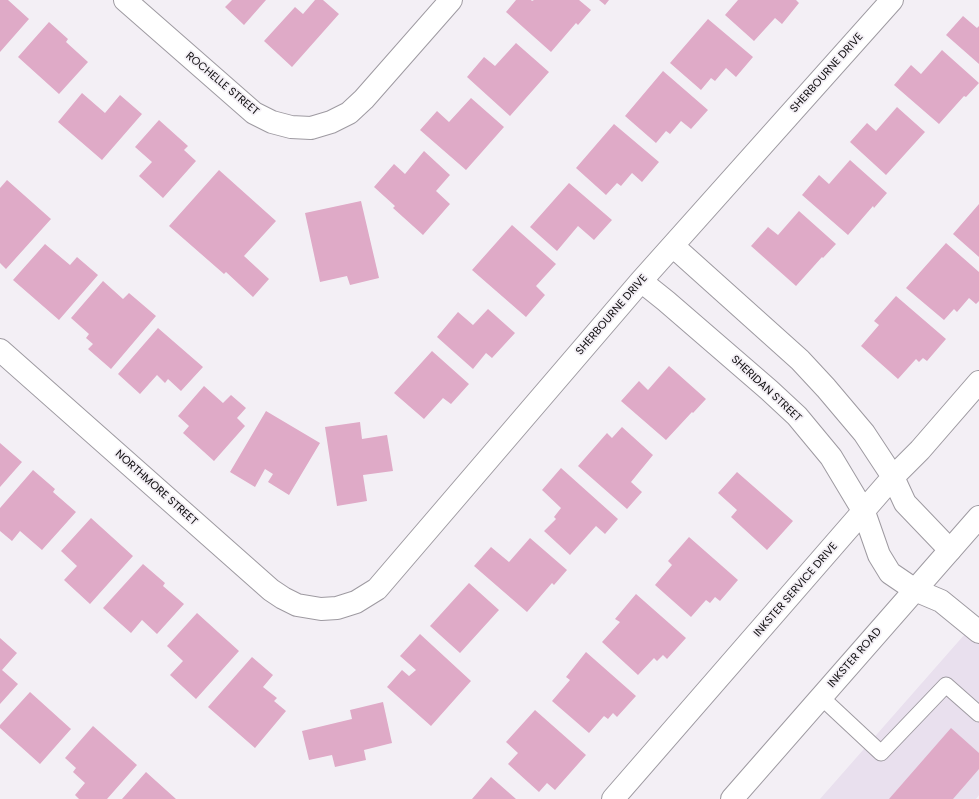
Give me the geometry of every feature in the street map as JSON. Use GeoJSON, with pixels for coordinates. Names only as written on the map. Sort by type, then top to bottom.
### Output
{"type":"FeatureCollection","features":[{"type":"Feature","properties":{"kind":"street","name":"ROCHELLE STREET"},"geometry":{"type":"LineString","coordinates":[[125,0],[254,113],[272,122],[291,127],[311,128],[331,122],[349,113],[359,104],[451,0]]}},
{"type":"Feature","properties":{"kind":"street","name":"SHERBOURNE DRIVE"},"geometry":{"type":"LineString","coordinates":[[321,609],[337,608],[356,602],[377,589],[641,281],[892,0]]}},
{"type":"Feature","properties":{"kind":"street"},"geometry":{"type":"LineString","coordinates":[[673,246],[800,360],[826,388],[864,433],[893,477],[905,502],[950,550]]}},
{"type":"Feature","properties":{"kind":"street","name":"SHERIDAN STREET"},"geometry":{"type":"LineString","coordinates":[[641,281],[769,390],[797,416],[831,456],[864,512],[879,555],[890,573],[914,590],[941,601],[979,632]]}},
{"type":"Feature","properties":{"kind":"street","name":"NORTHMORE STREET"},"geometry":{"type":"LineString","coordinates":[[0,350],[271,590],[297,605],[321,609]]}},
{"type":"Feature","properties":{"kind":"street","name":"INKSTER SERVICE DRIVE"},"geometry":{"type":"LineString","coordinates":[[613,799],[893,477],[920,450],[979,382]]}},
{"type":"Feature","properties":{"kind":"street","name":"INKSTER ROAD"},"geometry":{"type":"LineString","coordinates":[[732,799],[914,590],[979,518]]}},
{"type":"Feature","properties":{"kind":"lane"},"geometry":{"type":"LineString","coordinates":[[821,698],[882,753],[946,685],[979,714]]}},
{"type":"Feature","properties":{"kind":"shaded area"},"geometry":{"type":"Polygon","coordinates":[[[979,618],[979,795],[976,799],[820,799],[979,618]]]}},
{"type":"Feature","properties":{"kind":"building"},"geometry":{"type":"Polygon","coordinates":[[[0,0],[8,0],[29,19],[0,52],[0,0]]]}},
{"type":"Feature","properties":{"kind":"building"},"geometry":{"type":"Polygon","coordinates":[[[232,0],[266,0],[244,25],[225,7],[232,0]]]}},
{"type":"Feature","properties":{"kind":"building"},"geometry":{"type":"Polygon","coordinates":[[[315,0],[323,0],[339,14],[292,67],[264,41],[295,7],[303,14],[315,0]]]}},
{"type":"Feature","properties":{"kind":"building"},"geometry":{"type":"Polygon","coordinates":[[[516,0],[579,0],[591,10],[578,25],[576,23],[551,52],[506,12],[516,0]]]}},
{"type":"Feature","properties":{"kind":"building"},"geometry":{"type":"Polygon","coordinates":[[[599,0],[609,0],[605,5],[599,0]]]}},
{"type":"Feature","properties":{"kind":"building"},"geometry":{"type":"Polygon","coordinates":[[[738,0],[796,0],[799,3],[782,24],[775,18],[754,41],[725,15],[738,0]]]}},
{"type":"Feature","properties":{"kind":"building"},"geometry":{"type":"Polygon","coordinates":[[[963,16],[977,28],[979,26],[979,64],[946,35],[963,16]]]}},
{"type":"Feature","properties":{"kind":"building"},"geometry":{"type":"Polygon","coordinates":[[[708,19],[753,57],[736,77],[726,68],[715,81],[711,78],[701,90],[670,63],[708,19]]]}},
{"type":"Feature","properties":{"kind":"building"},"geometry":{"type":"Polygon","coordinates":[[[49,22],[68,39],[66,42],[88,62],[59,94],[18,57],[49,22]]]}},
{"type":"Feature","properties":{"kind":"building"},"geometry":{"type":"Polygon","coordinates":[[[516,43],[549,72],[510,116],[467,77],[484,57],[495,66],[516,43]]]}},
{"type":"Feature","properties":{"kind":"building"},"geometry":{"type":"Polygon","coordinates":[[[942,50],[979,83],[966,97],[964,96],[939,124],[894,85],[911,65],[921,74],[942,50]]]}},
{"type":"Feature","properties":{"kind":"building"},"geometry":{"type":"Polygon","coordinates":[[[663,71],[708,110],[691,129],[681,121],[670,134],[666,131],[656,143],[625,116],[663,71]]]}},
{"type":"Feature","properties":{"kind":"building"},"geometry":{"type":"Polygon","coordinates":[[[82,93],[105,113],[120,95],[142,114],[102,160],[58,122],[82,93]]]}},
{"type":"Feature","properties":{"kind":"building"},"geometry":{"type":"Polygon","coordinates":[[[471,98],[504,127],[466,170],[420,130],[437,111],[449,122],[471,98]]]}},
{"type":"Feature","properties":{"kind":"building"},"geometry":{"type":"Polygon","coordinates":[[[897,107],[925,132],[886,175],[850,142],[867,123],[876,131],[897,107]]]}},
{"type":"Feature","properties":{"kind":"building"},"geometry":{"type":"Polygon","coordinates":[[[159,120],[188,146],[184,150],[196,161],[163,198],[139,176],[152,162],[135,147],[159,120]]]}},
{"type":"Feature","properties":{"kind":"building"},"geometry":{"type":"Polygon","coordinates":[[[614,124],[659,162],[642,182],[632,173],[621,186],[617,183],[606,195],[576,168],[614,124]]]}},
{"type":"Feature","properties":{"kind":"building"},"geometry":{"type":"Polygon","coordinates":[[[424,151],[450,175],[436,191],[450,204],[423,235],[393,208],[395,206],[374,187],[394,164],[405,174],[424,151]]]}},
{"type":"Feature","properties":{"kind":"building"},"geometry":{"type":"Polygon","coordinates":[[[850,160],[887,193],[874,208],[873,206],[848,235],[802,195],[819,175],[829,184],[850,160]]]}},
{"type":"Feature","properties":{"kind":"building"},"geometry":{"type":"Polygon","coordinates":[[[219,170],[276,221],[244,256],[269,279],[253,297],[226,272],[224,274],[169,226],[219,170]]]}},
{"type":"Feature","properties":{"kind":"building"},"geometry":{"type":"Polygon","coordinates":[[[7,180],[51,219],[6,269],[0,263],[0,188],[7,180]]]}},
{"type":"Feature","properties":{"kind":"building"},"geometry":{"type":"Polygon","coordinates":[[[569,183],[612,220],[594,240],[578,226],[557,251],[530,227],[569,183]]]}},
{"type":"Feature","properties":{"kind":"building"},"geometry":{"type":"Polygon","coordinates":[[[361,201],[379,278],[350,285],[347,276],[320,282],[305,213],[361,201]]]}},
{"type":"Feature","properties":{"kind":"building"},"geometry":{"type":"Polygon","coordinates":[[[979,204],[979,257],[953,234],[979,204]]]}},
{"type":"Feature","properties":{"kind":"building"},"geometry":{"type":"Polygon","coordinates":[[[799,211],[836,244],[796,286],[751,246],[768,227],[778,235],[799,211]]]}},
{"type":"Feature","properties":{"kind":"building"},"geometry":{"type":"Polygon","coordinates":[[[512,225],[556,264],[536,286],[545,295],[526,317],[472,270],[512,225]]]}},
{"type":"Feature","properties":{"kind":"building"},"geometry":{"type":"Polygon","coordinates":[[[946,243],[979,272],[979,301],[976,304],[969,298],[957,312],[954,309],[944,320],[906,288],[946,243]]]}},
{"type":"Feature","properties":{"kind":"building"},"geometry":{"type":"Polygon","coordinates":[[[45,244],[70,265],[77,257],[98,275],[59,320],[13,280],[45,244]]]}},
{"type":"Feature","properties":{"kind":"building"},"geometry":{"type":"Polygon","coordinates":[[[103,281],[123,299],[129,293],[156,316],[111,369],[88,349],[93,344],[86,338],[89,334],[71,318],[103,281]]]}},
{"type":"Feature","properties":{"kind":"building"},"geometry":{"type":"Polygon","coordinates":[[[896,296],[946,339],[927,361],[923,358],[919,362],[916,359],[898,379],[861,346],[879,325],[874,321],[896,296]]]}},
{"type":"Feature","properties":{"kind":"building"},"geometry":{"type":"Polygon","coordinates":[[[488,309],[515,333],[492,358],[486,353],[473,369],[437,337],[458,312],[473,325],[488,309]]]}},
{"type":"Feature","properties":{"kind":"building"},"geometry":{"type":"Polygon","coordinates":[[[158,328],[203,367],[181,391],[168,379],[165,383],[157,375],[140,394],[118,374],[158,328]]]}},
{"type":"Feature","properties":{"kind":"building"},"geometry":{"type":"Polygon","coordinates":[[[432,351],[469,384],[451,404],[443,398],[424,419],[394,393],[432,351]]]}},
{"type":"Feature","properties":{"kind":"building"},"geometry":{"type":"Polygon","coordinates":[[[669,366],[706,399],[666,440],[621,401],[639,381],[648,390],[669,366]]]}},
{"type":"Feature","properties":{"kind":"building"},"geometry":{"type":"Polygon","coordinates":[[[204,386],[223,403],[231,395],[246,408],[237,418],[245,426],[214,461],[183,433],[189,426],[178,416],[204,386]]]}},
{"type":"Feature","properties":{"kind":"building"},"geometry":{"type":"Polygon","coordinates":[[[266,411],[320,443],[289,495],[268,482],[273,474],[265,469],[255,487],[230,472],[266,411]]]}},
{"type":"Feature","properties":{"kind":"building"},"geometry":{"type":"Polygon","coordinates":[[[360,422],[362,439],[387,435],[393,471],[363,475],[367,501],[337,506],[325,427],[360,422]]]}},
{"type":"Feature","properties":{"kind":"building"},"geometry":{"type":"Polygon","coordinates":[[[622,427],[653,455],[631,482],[642,492],[627,509],[578,466],[607,433],[612,438],[622,427]]]}},
{"type":"Feature","properties":{"kind":"building"},"geometry":{"type":"Polygon","coordinates":[[[0,443],[22,462],[0,487],[0,443]]]}},
{"type":"Feature","properties":{"kind":"building"},"geometry":{"type":"Polygon","coordinates":[[[561,468],[618,519],[605,534],[596,526],[570,555],[544,531],[556,519],[554,517],[561,508],[542,490],[561,468]]]}},
{"type":"Feature","properties":{"kind":"building"},"geometry":{"type":"Polygon","coordinates":[[[33,470],[55,489],[53,492],[76,512],[42,550],[20,531],[12,541],[0,531],[0,508],[33,470]]]}},
{"type":"Feature","properties":{"kind":"building"},"geometry":{"type":"Polygon","coordinates":[[[737,472],[793,521],[767,550],[731,517],[737,510],[718,493],[737,472]]]}},
{"type":"Feature","properties":{"kind":"building"},"geometry":{"type":"Polygon","coordinates":[[[91,518],[133,556],[90,604],[64,580],[77,566],[61,551],[91,518]]]}},
{"type":"Feature","properties":{"kind":"building"},"geometry":{"type":"Polygon","coordinates":[[[689,537],[738,580],[720,601],[715,597],[710,603],[706,600],[691,617],[655,585],[672,565],[668,561],[689,537]]]}},
{"type":"Feature","properties":{"kind":"building"},"geometry":{"type":"Polygon","coordinates":[[[530,538],[567,570],[554,585],[552,583],[527,612],[474,566],[491,547],[509,562],[530,538]]]}},
{"type":"Feature","properties":{"kind":"building"},"geometry":{"type":"Polygon","coordinates":[[[143,564],[165,583],[163,586],[184,604],[157,634],[142,620],[131,633],[103,608],[143,564]]]}},
{"type":"Feature","properties":{"kind":"building"},"geometry":{"type":"Polygon","coordinates":[[[469,583],[499,610],[460,653],[430,626],[469,583]]]}},
{"type":"Feature","properties":{"kind":"building"},"geometry":{"type":"Polygon","coordinates":[[[636,594],[686,638],[667,659],[663,655],[657,661],[654,658],[638,675],[602,642],[620,622],[615,619],[636,594]]]}},
{"type":"Feature","properties":{"kind":"building"},"geometry":{"type":"Polygon","coordinates":[[[197,613],[239,651],[196,699],[170,675],[183,661],[167,646],[197,613]]]}},
{"type":"Feature","properties":{"kind":"building"},"geometry":{"type":"Polygon","coordinates":[[[420,634],[471,681],[431,726],[387,687],[402,670],[409,676],[416,670],[400,656],[420,634]]]}},
{"type":"Feature","properties":{"kind":"building"},"geometry":{"type":"Polygon","coordinates":[[[0,638],[17,653],[2,670],[18,684],[0,704],[0,638]]]}},
{"type":"Feature","properties":{"kind":"building"},"geometry":{"type":"Polygon","coordinates":[[[586,652],[636,696],[617,717],[613,713],[608,719],[604,716],[589,733],[552,701],[570,680],[566,677],[586,652]]]}},
{"type":"Feature","properties":{"kind":"building"},"geometry":{"type":"Polygon","coordinates":[[[252,657],[273,675],[263,687],[277,698],[274,701],[286,711],[255,748],[208,707],[252,657]]]}},
{"type":"Feature","properties":{"kind":"building"},"geometry":{"type":"Polygon","coordinates":[[[30,692],[71,729],[40,764],[0,728],[0,725],[30,692]]]}},
{"type":"Feature","properties":{"kind":"building"},"geometry":{"type":"Polygon","coordinates":[[[383,702],[392,743],[364,750],[366,760],[335,767],[332,755],[309,760],[302,731],[352,719],[350,710],[383,702]]]}},
{"type":"Feature","properties":{"kind":"building"},"geometry":{"type":"Polygon","coordinates":[[[535,710],[586,755],[555,790],[547,783],[539,792],[508,764],[518,753],[506,742],[535,710]]]}},
{"type":"Feature","properties":{"kind":"building"},"geometry":{"type":"Polygon","coordinates":[[[93,726],[137,765],[107,799],[79,799],[75,795],[85,783],[73,772],[76,768],[65,758],[93,726]]]}},
{"type":"Feature","properties":{"kind":"building"},"geometry":{"type":"Polygon","coordinates":[[[951,728],[979,753],[979,769],[953,799],[889,799],[951,728]]]}},
{"type":"Feature","properties":{"kind":"building"},"geometry":{"type":"Polygon","coordinates":[[[146,772],[176,799],[122,799],[146,772]]]}},
{"type":"Feature","properties":{"kind":"building"},"geometry":{"type":"Polygon","coordinates":[[[491,777],[516,799],[472,799],[491,777]]]}}]}
